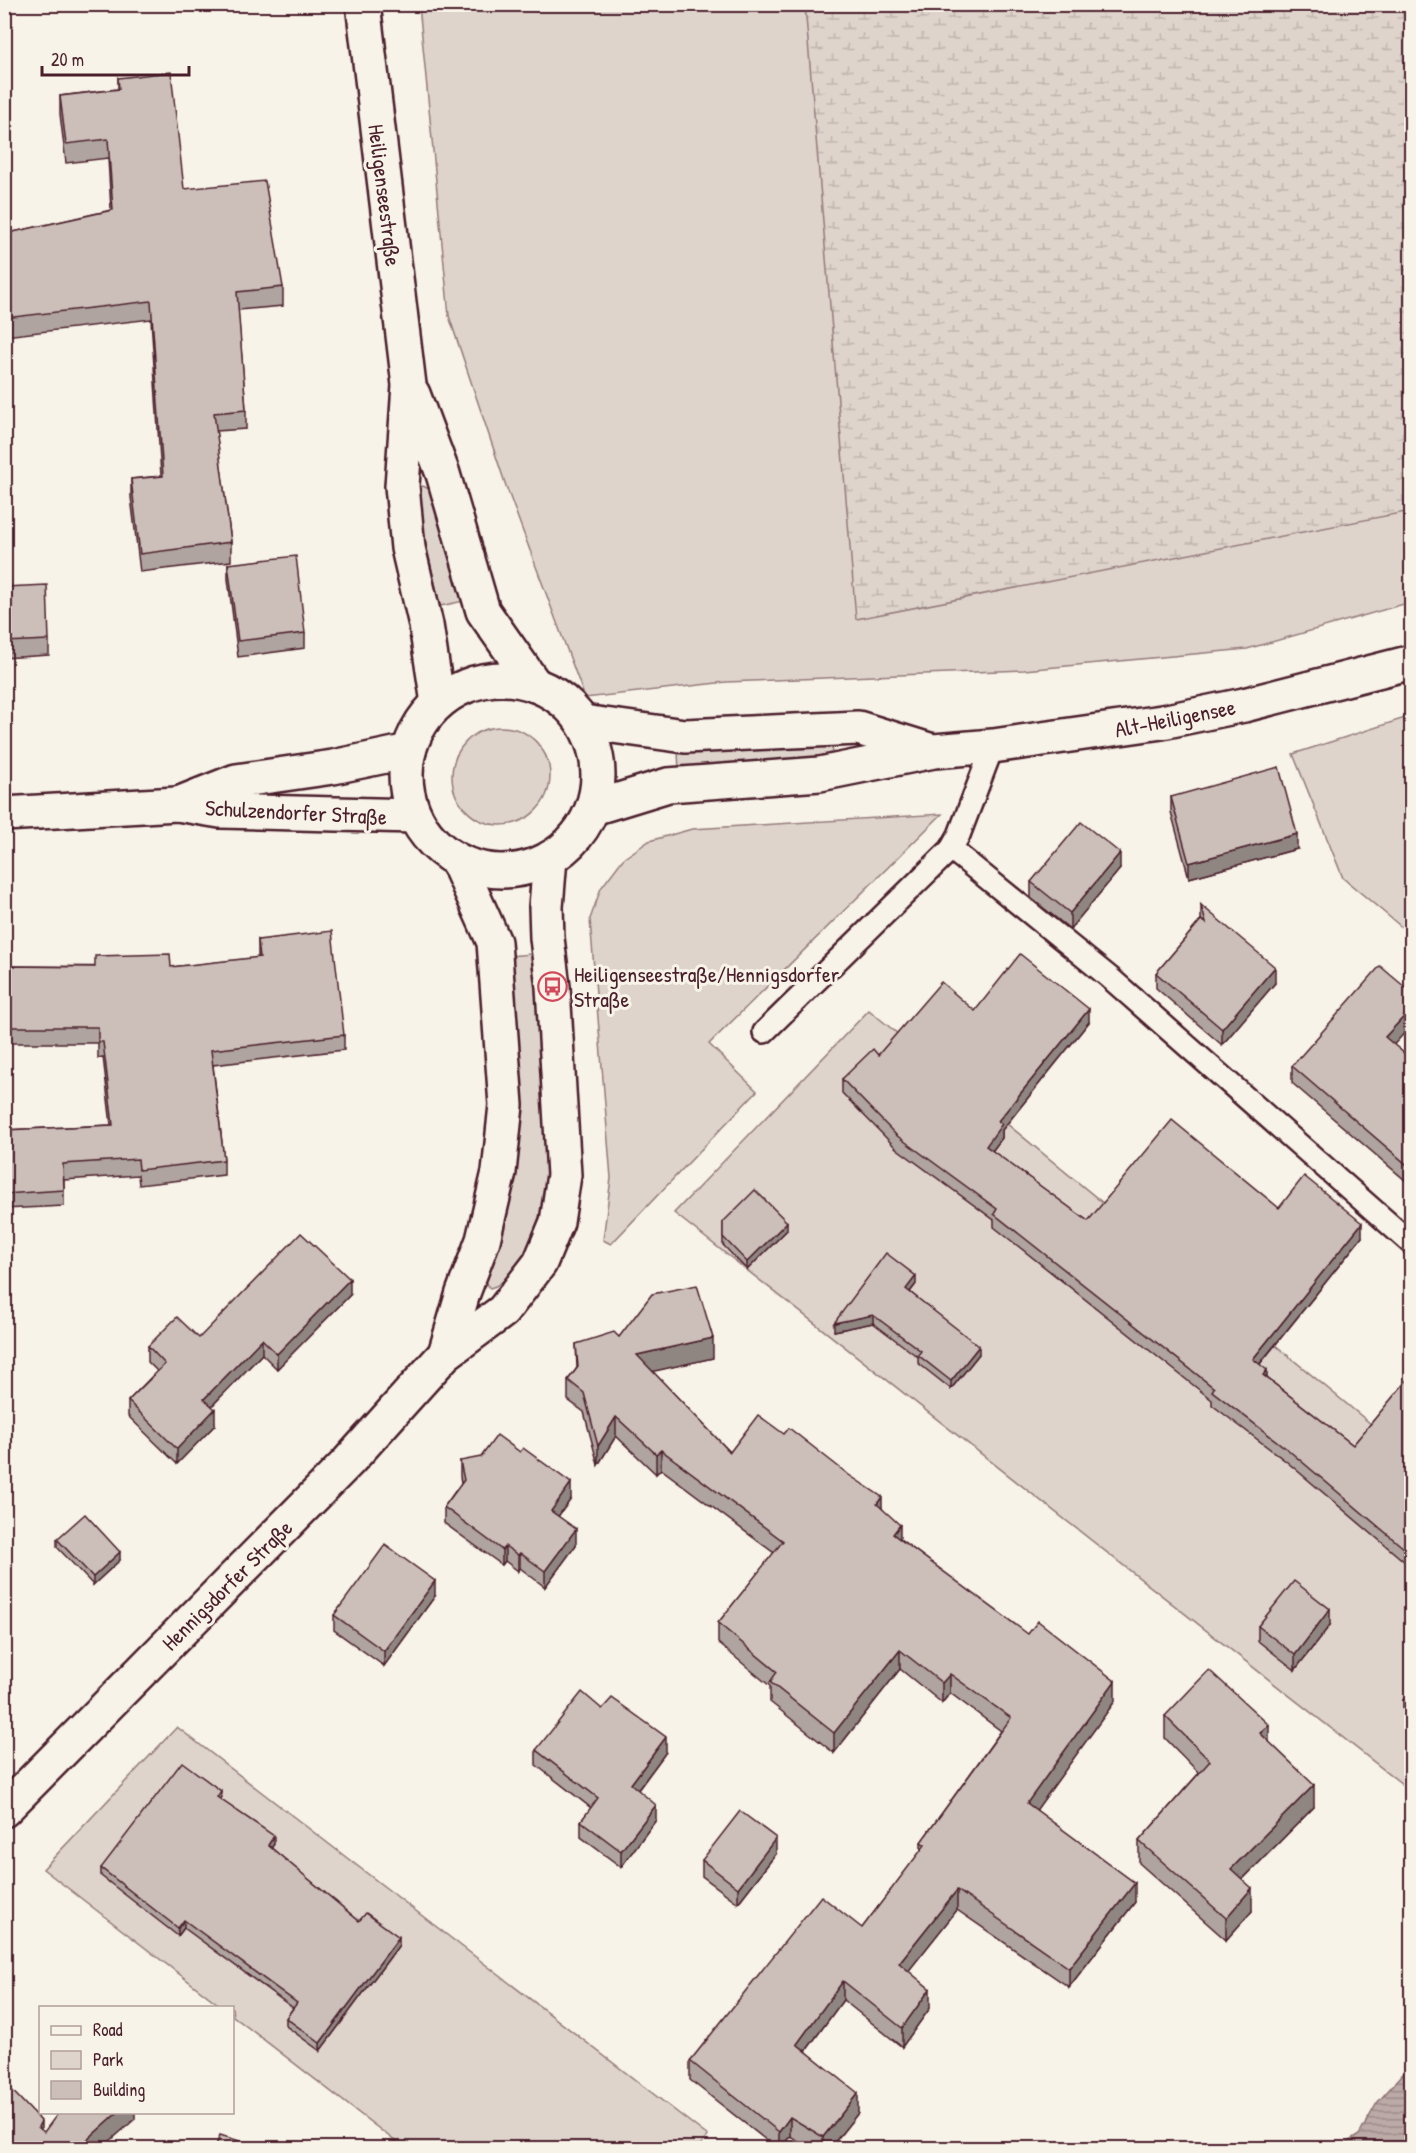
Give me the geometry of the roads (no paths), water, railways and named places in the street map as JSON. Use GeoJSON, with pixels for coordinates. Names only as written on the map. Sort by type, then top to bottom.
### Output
{"type":"FeatureCollection","features":[{"type":"Feature","properties":{"kind":"main road","name":"Heiligenseestraße"},"geometry":{"type":"LineString","coordinates":[[363,4],[410,385],[402,486],[408,548],[426,625],[438,703]]}},
{"type":"Feature","properties":{"kind":"main road","name":"Heiligenseestraße"},"geometry":{"type":"LineString","coordinates":[[410,385],[443,474],[483,611],[535,685]]}},
{"type":"Feature","properties":{"kind":"main road","name":"Alt-Heiligensee"},"geometry":{"type":"LineString","coordinates":[[593,808],[668,785],[820,774],[934,752],[1162,722],[1244,705],[1412,662]]}},
{"type":"Feature","properties":{"kind":"main road"},"geometry":{"type":"LineString","coordinates":[[509,679],[522,680],[535,685],[562,699],[575,710],[583,722],[598,759],[599,783],[593,808],[576,837],[536,866],[500,871],[480,869],[457,860],[435,844],[415,816],[408,796],[405,766],[409,750],[423,721],[446,696],[477,682],[509,679]]}},
{"type":"Feature","properties":{"kind":"main road"},"geometry":{"type":"LineString","coordinates":[[583,722],[685,736],[858,728],[934,752]]}},
{"type":"Feature","properties":{"kind":"main road","name":"Schulzendorfer Straße"},"geometry":{"type":"LineString","coordinates":[[177,804],[236,781],[333,767],[409,750]]}},
{"type":"Feature","properties":{"kind":"main road","name":"Schulzendorfer Straße"},"geometry":{"type":"LineString","coordinates":[[4,814],[177,804],[220,811],[415,816]]}},
{"type":"Feature","properties":{"kind":"main road","name":"Hennigsdorfer Straße"},"geometry":{"type":"LineString","coordinates":[[4,1810],[332,1479],[445,1354],[503,1311],[540,1263],[557,1222],[564,1175],[554,987],[547,938],[546,907],[550,858]]}},
{"type":"Feature","properties":{"kind":"main road","name":"Hennigsdorfer Straße"},"geometry":{"type":"LineString","coordinates":[[445,1354],[463,1293],[483,1240],[499,1172],[506,1105],[495,942],[457,860]]}},
{"type":"Feature","properties":{"kind":"lane"},"geometry":{"type":"LineString","coordinates":[[764,1032],[951,849],[959,835],[993,746]]}},
{"type":"Feature","properties":{"kind":"lane"},"geometry":{"type":"LineString","coordinates":[[951,849],[1109,977],[1412,1244]]}},
{"type":"Feature","properties":{"kind":"place","name":"Heiligenseestraße/Hennigsdorfer Straße"},"geometry":{"type":"Point","coordinates":[553,987]}}]}
